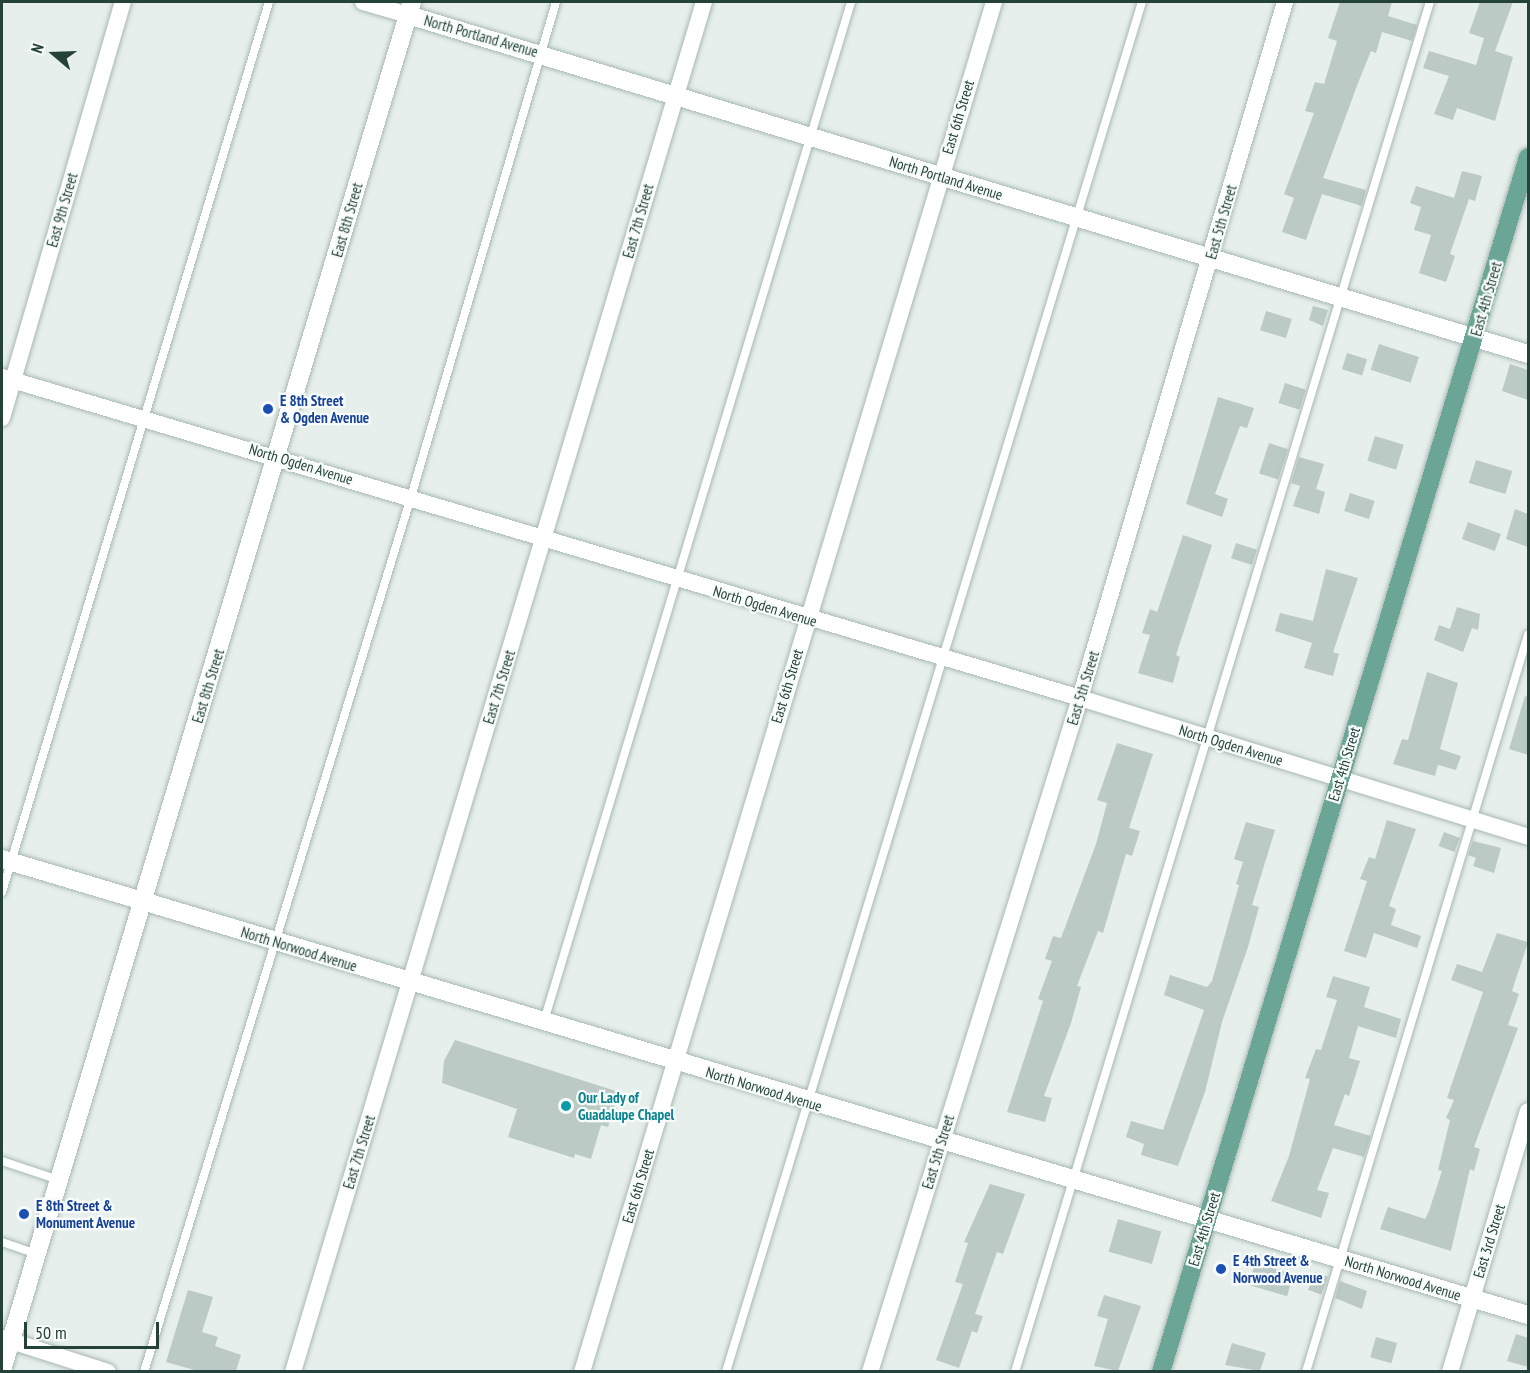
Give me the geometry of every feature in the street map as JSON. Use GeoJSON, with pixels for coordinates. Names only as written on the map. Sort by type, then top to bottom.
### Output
{"type":"FeatureCollection","features":[{"type":"Feature","properties":{"kind":"main road","name":"East 4th Street"},"geometry":{"type":"LineString","coordinates":[[1161,1371],[1528,157]]}},
{"type":"Feature","properties":{"kind":"street","name":"East 9th Street"},"geometry":{"type":"LineString","coordinates":[[2,418],[7,378],[123,2]]}},
{"type":"Feature","properties":{"kind":"street","name":"North Portland Avenue"},"geometry":{"type":"LineString","coordinates":[[363,2],[410,8],[675,96],[1528,354]]}},
{"type":"Feature","properties":{"kind":"street","name":"East 7th Street"},"geometry":{"type":"LineString","coordinates":[[293,1371],[704,2]]}},
{"type":"Feature","properties":{"kind":"street","name":"East 6th Street"},"geometry":{"type":"LineString","coordinates":[[582,1371],[994,2]]}},
{"type":"Feature","properties":{"kind":"street","name":"East 5th Street"},"geometry":{"type":"LineString","coordinates":[[870,1371],[1080,698],[1285,2]]}},
{"type":"Feature","properties":{"kind":"street","name":"East 8th Street"},"geometry":{"type":"LineString","coordinates":[[2,1370],[6,1339],[59,1180],[278,456],[410,8]]}},
{"type":"Feature","properties":{"kind":"street","name":"North Ogden Avenue"},"geometry":{"type":"LineString","coordinates":[[7,378],[278,456],[677,580],[1080,698],[1528,837]]}},
{"type":"Feature","properties":{"kind":"street","name":"North Norwood Avenue"},"geometry":{"type":"LineString","coordinates":[[6,860],[808,1102],[1207,1217],[1528,1315]]}},
{"type":"Feature","properties":{"kind":"street","name":"East 3rd Street"},"geometry":{"type":"LineString","coordinates":[[1450,1371],[1528,1111]]}},
{"type":"Feature","properties":{"kind":"street"},"geometry":{"type":"LineString","coordinates":[[6,1339],[108,1371]]}},
{"type":"Feature","properties":{"kind":"lane"},"geometry":{"type":"LineString","coordinates":[[2,892],[6,860],[145,418],[269,2]]}},
{"type":"Feature","properties":{"kind":"lane"},"geometry":{"type":"LineString","coordinates":[[144,1371],[411,497],[556,2]]}},
{"type":"Feature","properties":{"kind":"lane"},"geometry":{"type":"LineString","coordinates":[[544,1023],[851,2]]}},
{"type":"Feature","properties":{"kind":"lane"},"geometry":{"type":"LineString","coordinates":[[726,1371],[1142,2]]}},
{"type":"Feature","properties":{"kind":"lane"},"geometry":{"type":"LineString","coordinates":[[1015,1371],[1205,737],[1430,2]]}},
{"type":"Feature","properties":{"kind":"lane"},"geometry":{"type":"LineString","coordinates":[[1306,1371],[1528,635]]}},
{"type":"Feature","properties":{"kind":"lane"},"geometry":{"type":"LineString","coordinates":[[2,1161],[59,1180]]}},
{"type":"Feature","properties":{"kind":"lane"},"geometry":{"type":"LineString","coordinates":[[2,1242],[36,1254]]}},
{"type":"Feature","properties":{"kind":"building"},"geometry":{"type":"Polygon","coordinates":[[[1340,2],[1392,2],[1388,16],[1417,25],[1412,41],[1382,32],[1376,53],[1371,51],[1358,83],[1323,178],[1366,190],[1362,206],[1322,194],[1306,240],[1282,232],[1294,198],[1284,194],[1314,113],[1305,111],[1315,82],[1324,84],[1337,41],[1328,38],[1340,2]]]}},
{"type":"Feature","properties":{"kind":"building"},"geometry":{"type":"Polygon","coordinates":[[[1480,2],[1513,2],[1495,51],[1513,57],[1495,121],[1457,108],[1453,120],[1434,114],[1449,76],[1423,68],[1429,51],[1476,65],[1484,38],[1469,33],[1480,2]]]}},
{"type":"Feature","properties":{"kind":"building"},"geometry":{"type":"Polygon","coordinates":[[[1462,171],[1482,176],[1475,201],[1469,199],[1450,254],[1455,256],[1446,282],[1419,273],[1431,235],[1414,230],[1421,207],[1410,203],[1416,186],[1454,198],[1462,171]]]}},
{"type":"Feature","properties":{"kind":"building"},"geometry":{"type":"Polygon","coordinates":[[[1313,306],[1328,310],[1323,326],[1309,320],[1313,306]]]}},
{"type":"Feature","properties":{"kind":"building"},"geometry":{"type":"Polygon","coordinates":[[[1266,311],[1292,319],[1286,338],[1260,330],[1266,311]]]}},
{"type":"Feature","properties":{"kind":"building"},"geometry":{"type":"Polygon","coordinates":[[[1379,344],[1419,357],[1411,383],[1371,370],[1379,344]]]}},
{"type":"Feature","properties":{"kind":"building"},"geometry":{"type":"Polygon","coordinates":[[[1347,353],[1367,359],[1362,375],[1342,369],[1347,353]]]}},
{"type":"Feature","properties":{"kind":"building"},"geometry":{"type":"Polygon","coordinates":[[[1510,364],[1528,370],[1528,400],[1502,391],[1510,364]]]}},
{"type":"Feature","properties":{"kind":"building"},"geometry":{"type":"Polygon","coordinates":[[[1285,383],[1306,390],[1299,410],[1279,403],[1285,383]]]}},
{"type":"Feature","properties":{"kind":"building"},"geometry":{"type":"Polygon","coordinates":[[[1218,397],[1254,408],[1247,428],[1240,426],[1215,494],[1228,499],[1222,517],[1186,504],[1218,397]]]}},
{"type":"Feature","properties":{"kind":"building"},"geometry":{"type":"Polygon","coordinates":[[[1375,436],[1404,445],[1396,470],[1367,461],[1375,436]]]}},
{"type":"Feature","properties":{"kind":"building"},"geometry":{"type":"Polygon","coordinates":[[[1269,443],[1288,449],[1278,480],[1259,473],[1269,443]]]}},
{"type":"Feature","properties":{"kind":"building"},"geometry":{"type":"Polygon","coordinates":[[[1299,457],[1324,464],[1316,489],[1325,492],[1319,514],[1293,506],[1300,486],[1291,483],[1299,457]]]}},
{"type":"Feature","properties":{"kind":"building"},"geometry":{"type":"Polygon","coordinates":[[[1476,460],[1512,471],[1505,494],[1469,483],[1476,460]]]}},
{"type":"Feature","properties":{"kind":"building"},"geometry":{"type":"Polygon","coordinates":[[[1350,493],[1375,501],[1369,519],[1344,511],[1350,493]]]}},
{"type":"Feature","properties":{"kind":"building"},"geometry":{"type":"Polygon","coordinates":[[[1515,509],[1528,514],[1528,547],[1506,539],[1515,509]]]}},
{"type":"Feature","properties":{"kind":"building"},"geometry":{"type":"Polygon","coordinates":[[[1468,522],[1501,534],[1495,551],[1462,539],[1468,522]]]}},
{"type":"Feature","properties":{"kind":"building"},"geometry":{"type":"Polygon","coordinates":[[[1183,535],[1212,545],[1176,655],[1180,657],[1173,683],[1138,673],[1150,635],[1142,633],[1150,609],[1157,612],[1183,535]]]}},
{"type":"Feature","properties":{"kind":"building"},"geometry":{"type":"Polygon","coordinates":[[[1236,543],[1257,550],[1252,565],[1231,558],[1236,543]]]}},
{"type":"Feature","properties":{"kind":"building"},"geometry":{"type":"Polygon","coordinates":[[[1326,569],[1358,578],[1333,652],[1339,654],[1333,676],[1304,668],[1312,643],[1275,631],[1280,613],[1313,621],[1326,569]]]}},
{"type":"Feature","properties":{"kind":"building"},"geometry":{"type":"Polygon","coordinates":[[[1457,607],[1480,614],[1478,630],[1472,628],[1463,652],[1434,640],[1439,625],[1450,629],[1457,607]]]}},
{"type":"Feature","properties":{"kind":"building"},"geometry":{"type":"Polygon","coordinates":[[[1427,672],[1458,683],[1440,749],[1461,756],[1456,770],[1438,765],[1435,776],[1393,764],[1402,739],[1408,740],[1427,672]]]}},
{"type":"Feature","properties":{"kind":"building"},"geometry":{"type":"Polygon","coordinates":[[[1525,696],[1528,697],[1528,755],[1509,749],[1525,696]]]}},
{"type":"Feature","properties":{"kind":"building"},"geometry":{"type":"Polygon","coordinates":[[[1117,743],[1153,754],[1129,828],[1140,831],[1132,856],[1126,854],[1103,933],[1098,931],[1077,986],[1081,987],[1071,1023],[1044,1096],[1052,1098],[1045,1122],[1007,1112],[1043,1001],[1038,999],[1052,961],[1045,959],[1053,936],[1061,938],[1096,844],[1107,803],[1097,800],[1117,743]]]}},
{"type":"Feature","properties":{"kind":"building"},"geometry":{"type":"Polygon","coordinates":[[[1387,820],[1416,829],[1389,906],[1396,909],[1391,925],[1421,936],[1417,948],[1374,933],[1366,958],[1344,951],[1367,881],[1360,879],[1369,857],[1375,859],[1387,820]]]}},
{"type":"Feature","properties":{"kind":"building"},"geometry":{"type":"Polygon","coordinates":[[[1246,822],[1275,830],[1252,905],[1259,907],[1248,947],[1222,1022],[1205,1092],[1178,1166],[1141,1155],[1144,1144],[1126,1137],[1131,1121],[1163,1130],[1204,1010],[1164,995],[1170,975],[1207,987],[1212,981],[1239,885],[1236,884],[1243,862],[1234,859],[1246,822]]]}},
{"type":"Feature","properties":{"kind":"building"},"geometry":{"type":"Polygon","coordinates":[[[1444,832],[1460,838],[1454,852],[1439,846],[1444,832]]]}},
{"type":"Feature","properties":{"kind":"building"},"geometry":{"type":"Polygon","coordinates":[[[1473,841],[1501,848],[1494,873],[1473,866],[1476,858],[1468,855],[1473,841]]]}},
{"type":"Feature","properties":{"kind":"building"},"geometry":{"type":"Polygon","coordinates":[[[1497,933],[1528,942],[1512,991],[1519,994],[1508,1025],[1518,1028],[1474,1147],[1480,1149],[1474,1171],[1470,1169],[1451,1251],[1380,1229],[1388,1207],[1425,1219],[1429,1211],[1442,1171],[1438,1170],[1450,1120],[1446,1118],[1454,1100],[1447,1098],[1483,992],[1451,980],[1457,964],[1482,972],[1497,933]]]}},
{"type":"Feature","properties":{"kind":"building"},"geometry":{"type":"Polygon","coordinates":[[[1333,976],[1370,987],[1364,1007],[1401,1019],[1396,1038],[1358,1026],[1349,1058],[1360,1061],[1349,1096],[1345,1094],[1334,1125],[1371,1136],[1364,1157],[1333,1148],[1317,1190],[1329,1193],[1321,1218],[1271,1201],[1289,1156],[1310,1079],[1305,1078],[1316,1049],[1321,1050],[1337,1000],[1326,997],[1333,976]]]}},
{"type":"Feature","properties":{"kind":"building","name":"Our Lady of Guadalupe Chapel"},"geometry":{"type":"Polygon","coordinates":[[[455,1040],[619,1092],[608,1127],[601,1125],[591,1159],[575,1154],[574,1158],[508,1137],[517,1109],[442,1083],[444,1061],[455,1040]]]}},
{"type":"Feature","properties":{"kind":"building"},"geometry":{"type":"Polygon","coordinates":[[[990,1184],[1025,1194],[1003,1254],[997,1252],[975,1314],[983,1316],[977,1333],[972,1331],[959,1368],[936,1360],[963,1284],[955,1282],[968,1243],[964,1242],[990,1184]]]}},
{"type":"Feature","properties":{"kind":"building"},"geometry":{"type":"Polygon","coordinates":[[[1118,1219],[1161,1231],[1152,1264],[1109,1252],[1118,1219]]]}},
{"type":"Feature","properties":{"kind":"building"},"geometry":{"type":"Polygon","coordinates":[[[1255,1263],[1293,1274],[1287,1296],[1249,1285],[1255,1263]]]}},
{"type":"Feature","properties":{"kind":"building"},"geometry":{"type":"Polygon","coordinates":[[[1315,1272],[1328,1277],[1321,1295],[1308,1290],[1315,1272]]]}},
{"type":"Feature","properties":{"kind":"building"},"geometry":{"type":"Polygon","coordinates":[[[1340,1281],[1367,1291],[1362,1309],[1335,1298],[1340,1281]]]}},
{"type":"Feature","properties":{"kind":"building"},"geometry":{"type":"Polygon","coordinates":[[[188,1290],[213,1297],[202,1332],[218,1337],[215,1346],[241,1355],[236,1371],[198,1371],[166,1362],[188,1290]]]}},
{"type":"Feature","properties":{"kind":"building"},"geometry":{"type":"Polygon","coordinates":[[[1104,1295],[1141,1306],[1118,1371],[1094,1366],[1108,1319],[1097,1316],[1104,1295]]]}},
{"type":"Feature","properties":{"kind":"building"},"geometry":{"type":"Polygon","coordinates":[[[1516,1334],[1528,1338],[1528,1367],[1507,1361],[1516,1334]]]}},
{"type":"Feature","properties":{"kind":"building"},"geometry":{"type":"Polygon","coordinates":[[[1376,1337],[1397,1343],[1391,1363],[1370,1357],[1376,1337]]]}},
{"type":"Feature","properties":{"kind":"building"},"geometry":{"type":"Polygon","coordinates":[[[1232,1343],[1266,1353],[1260,1371],[1225,1365],[1232,1343]]]}},
{"type":"Feature","properties":{"kind":"place","name":"E 8th Street & Ogden Avenue"},"geometry":{"type":"Point","coordinates":[268,409]}},
{"type":"Feature","properties":{"kind":"place","name":"Our Lady of Guadalupe Chapel"},"geometry":{"type":"Point","coordinates":[566,1106]}},
{"type":"Feature","properties":{"kind":"place","name":"E 8th Street & Monument Avenue"},"geometry":{"type":"Point","coordinates":[24,1214]}},
{"type":"Feature","properties":{"kind":"place","name":"E 4th Street & Norwood Avenue"},"geometry":{"type":"Point","coordinates":[1221,1269]}}]}
